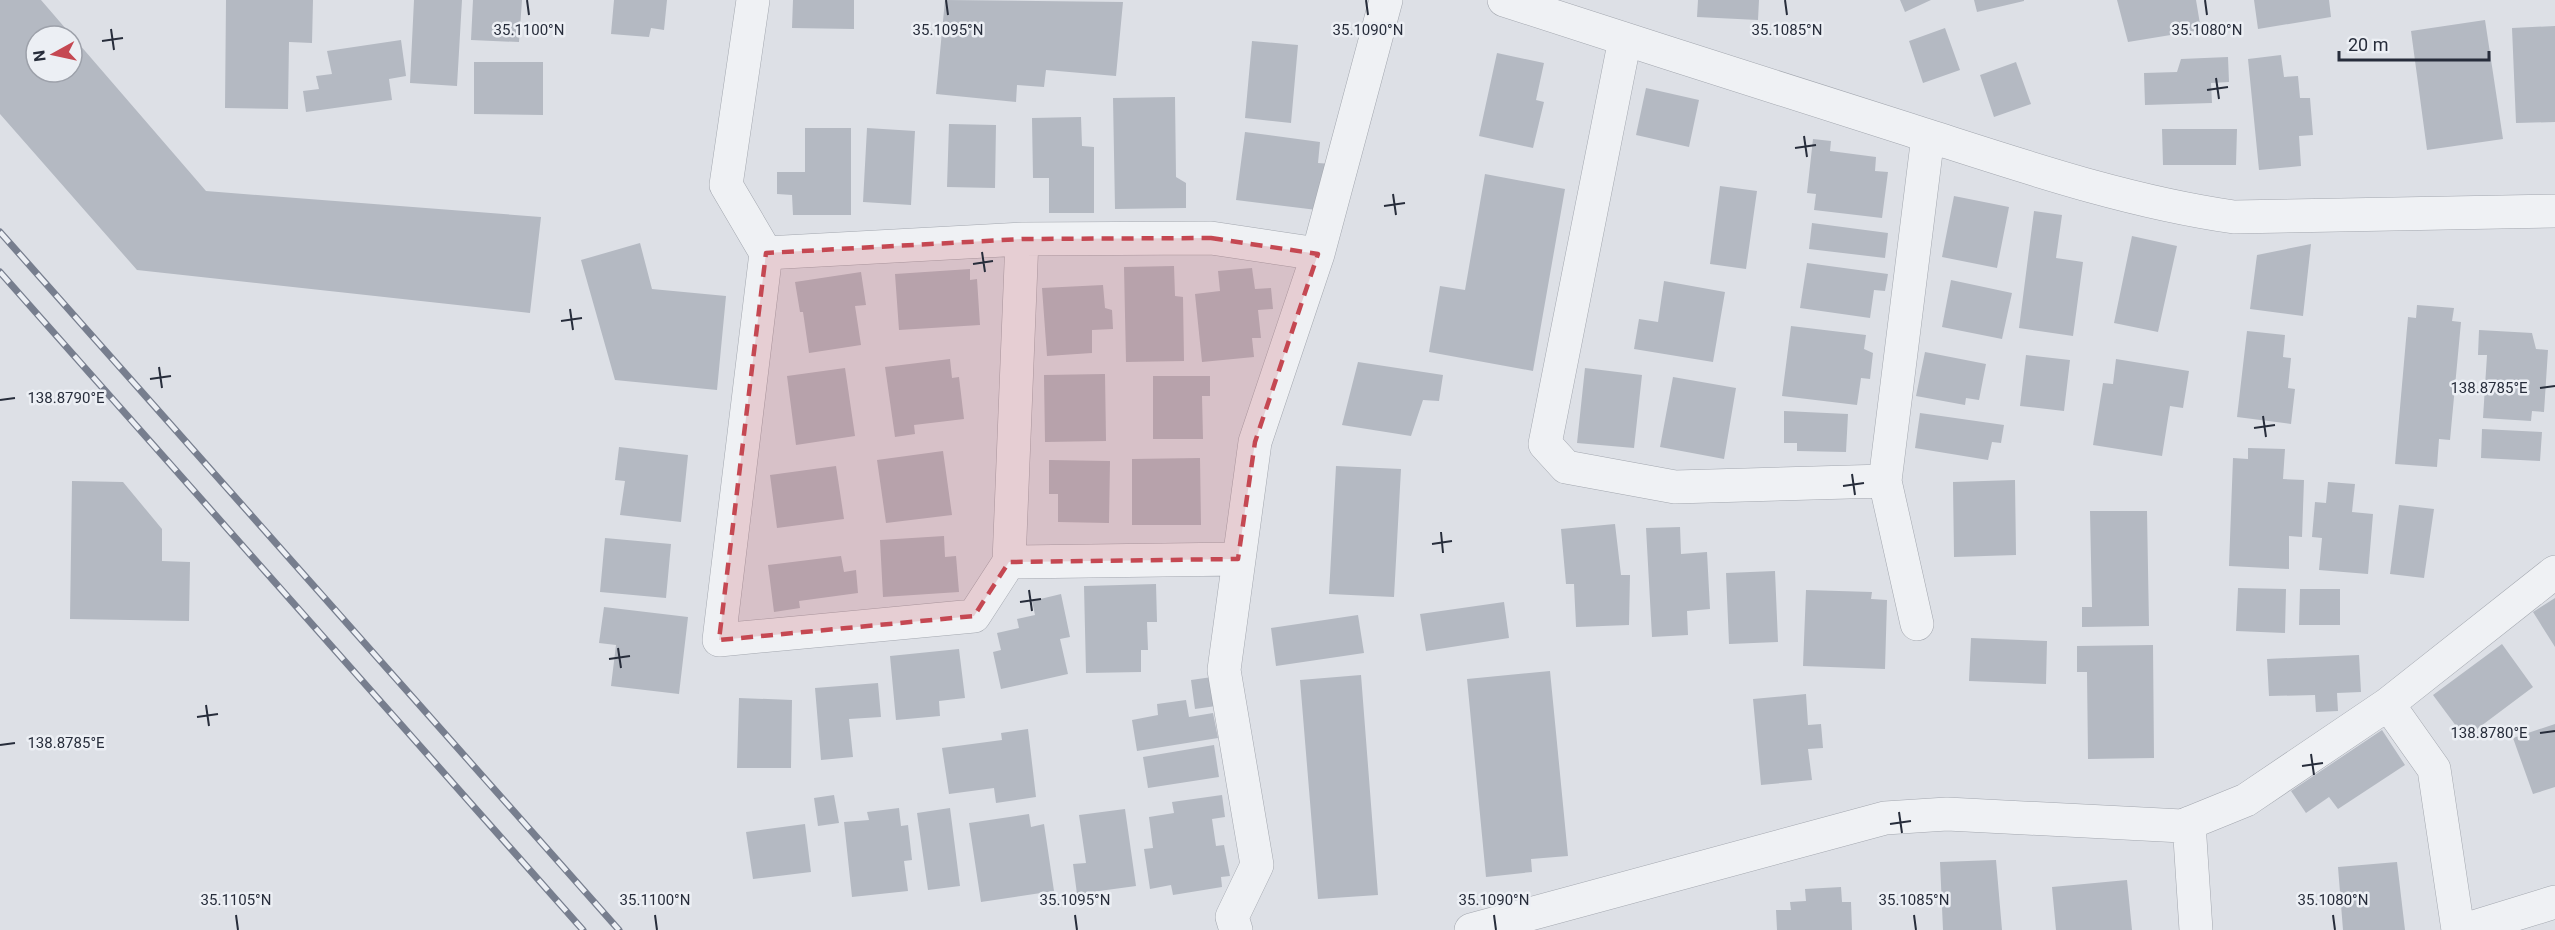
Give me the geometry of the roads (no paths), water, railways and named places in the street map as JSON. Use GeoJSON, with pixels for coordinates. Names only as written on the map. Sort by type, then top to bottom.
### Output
{"type":"FeatureCollection","features":[{"type":"Feature","properties":{"kind":"street"},"geometry":{"type":"LineString","coordinates":[[753,0],[726,185],[766,253],[719,640],[974,616],[1009,562],[1022,239]]}},
{"type":"Feature","properties":{"kind":"street"},"geometry":{"type":"LineString","coordinates":[[1236,930],[1232,917],[1257,865],[1224,670],[1255,442],[1317,254],[1386,0]]}},
{"type":"Feature","properties":{"kind":"street"},"geometry":{"type":"LineString","coordinates":[[1504,0],[2130,198],[2234,217],[2555,211]]}},
{"type":"Feature","properties":{"kind":"street"},"geometry":{"type":"LineString","coordinates":[[1625,39],[1545,444],[1566,467],[1675,488],[1885,481]]}},
{"type":"Feature","properties":{"kind":"street"},"geometry":{"type":"LineString","coordinates":[[1917,624],[1885,481],[1928,135]]}},
{"type":"Feature","properties":{"kind":"street"},"geometry":{"type":"LineString","coordinates":[[766,253],[1022,239],[1211,238],[1317,254]]}},
{"type":"Feature","properties":{"kind":"street"},"geometry":{"type":"LineString","coordinates":[[1009,562],[1238,559]]}},
{"type":"Feature","properties":{"kind":"street"},"geometry":{"type":"LineString","coordinates":[[1471,930],[1885,818],[1947,814],[2182,826],[2246,800],[2388,705],[2555,572]]}},
{"type":"Feature","properties":{"kind":"street"},"geometry":{"type":"LineString","coordinates":[[2388,705],[2434,769],[2458,930]]}},
{"type":"Feature","properties":{"kind":"street"},"geometry":{"type":"LineString","coordinates":[[2189,823],[2196,930]]}},
{"type":"Feature","properties":{"kind":"street"},"geometry":{"type":"LineString","coordinates":[[2464,930],[2555,902]]}},
{"type":"Feature","properties":{"kind":"railway"},"geometry":{"type":"LineString","coordinates":[[0,232],[619,930]]}},
{"type":"Feature","properties":{"kind":"railway"},"geometry":{"type":"LineString","coordinates":[[0,272],[583,930]]}}]}
